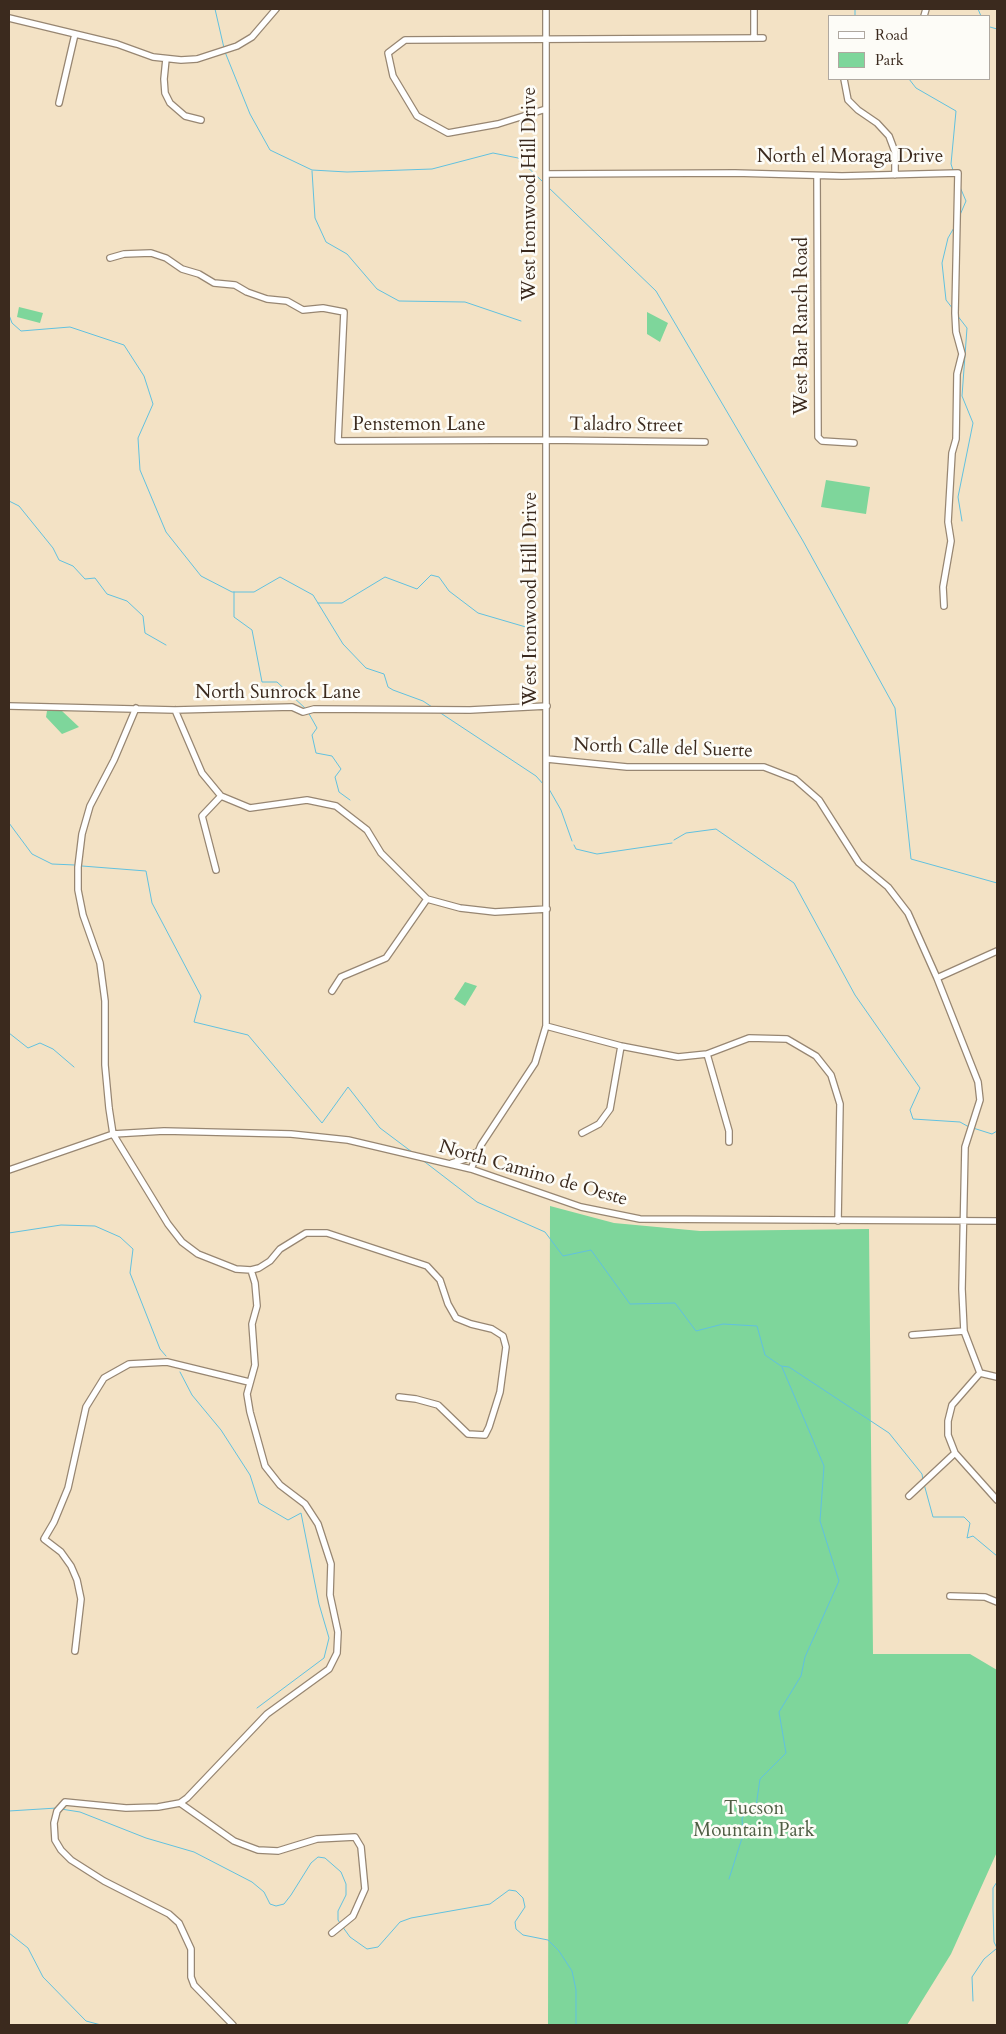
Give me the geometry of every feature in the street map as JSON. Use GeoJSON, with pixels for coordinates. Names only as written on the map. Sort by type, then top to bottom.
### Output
{"type":"FeatureCollection","features":[{"type":"Feature","properties":{"kind":"street"},"geometry":{"type":"LineString","coordinates":[[9,18],[118,44],[166,60],[197,59],[237,46],[252,36],[276,9]]}},
{"type":"Feature","properties":{"kind":"street","name":"West Ironwood Hill Drive"},"geometry":{"type":"LineString","coordinates":[[471,1169],[479,1150],[535,1063],[546,1026],[546,9]]}},
{"type":"Feature","properties":{"kind":"street"},"geometry":{"type":"LineString","coordinates":[[754,9],[754,38]]}},
{"type":"Feature","properties":{"kind":"street"},"geometry":{"type":"LineString","coordinates":[[59,103],[75,34]]}},
{"type":"Feature","properties":{"kind":"street"},"geometry":{"type":"LineString","coordinates":[[546,109],[498,124],[448,133],[417,116],[393,76],[388,53],[405,40],[763,38]]}},
{"type":"Feature","properties":{"kind":"street"},"geometry":{"type":"LineString","coordinates":[[166,60],[165,93],[170,103],[185,116],[201,120]]}},
{"type":"Feature","properties":{"kind":"street"},"geometry":{"type":"LineString","coordinates":[[844,80],[848,100],[858,110],[877,122],[889,136],[895,152],[894,175]]}},
{"type":"Feature","properties":{"kind":"street","name":"North el Moraga Drive"},"geometry":{"type":"LineString","coordinates":[[546,174],[735,173],[817,176],[958,173],[955,313],[956,332],[962,354],[957,374],[956,439],[952,453],[948,522],[951,541],[943,587],[944,606]]}},
{"type":"Feature","properties":{"kind":"street","name":"West Bar Ranch Road"},"geometry":{"type":"LineString","coordinates":[[817,176],[818,437],[822,442],[854,443]]}},
{"type":"Feature","properties":{"kind":"street","name":"Penstemon Lane"},"geometry":{"type":"LineString","coordinates":[[110,258],[124,254],[151,253],[166,258],[214,283],[235,285],[254,295],[267,299],[287,301],[303,310],[323,308],[344,312],[338,441],[546,440]]}},
{"type":"Feature","properties":{"kind":"street","name":"Taladro Street"},"geometry":{"type":"LineString","coordinates":[[546,440],[705,442]]}},
{"type":"Feature","properties":{"kind":"street","name":"North Sunrock Lane"},"geometry":{"type":"LineString","coordinates":[[9,706],[176,710],[292,707],[303,712],[323,709],[470,710],[547,706]]}},
{"type":"Feature","properties":{"kind":"street"},"geometry":{"type":"LineString","coordinates":[[136,708],[114,760],[90,806],[82,834],[78,867],[78,890],[83,915],[100,963],[105,1001],[108,1108],[113,1134],[168,1224],[182,1242],[198,1254],[222,1265],[236,1269],[251,1270],[264,1264],[280,1249],[306,1233],[313,1231],[327,1233],[427,1266],[434,1271],[440,1280],[448,1304],[456,1318],[499,1332],[505,1340],[506,1346],[500,1392],[485,1435],[468,1434],[446,1410],[428,1402],[399,1397]]}},
{"type":"Feature","properties":{"kind":"street"},"geometry":{"type":"LineString","coordinates":[[176,710],[202,773],[220,796],[250,808],[307,800],[336,806],[367,830],[381,853],[427,899],[460,908],[495,912],[547,909]]}},
{"type":"Feature","properties":{"kind":"street","name":"North Calle del Suerte"},"geometry":{"type":"LineString","coordinates":[[547,759],[628,767],[764,767],[796,780],[819,800],[860,862],[888,887],[908,913],[937,978],[978,1082],[980,1100],[965,1147],[962,1289],[964,1331],[980,1373]]}},
{"type":"Feature","properties":{"kind":"street"},"geometry":{"type":"LineString","coordinates":[[216,870],[202,816],[220,796]]}},
{"type":"Feature","properties":{"kind":"street"},"geometry":{"type":"LineString","coordinates":[[332,991],[341,976],[386,958],[427,899]]}},
{"type":"Feature","properties":{"kind":"street"},"geometry":{"type":"LineString","coordinates":[[937,978],[997,952]]}},
{"type":"Feature","properties":{"kind":"street"},"geometry":{"type":"LineString","coordinates":[[546,1026],[621,1046],[678,1057],[707,1054],[749,1038],[786,1039],[816,1056],[831,1075],[840,1104],[838,1221]]}},
{"type":"Feature","properties":{"kind":"street"},"geometry":{"type":"LineString","coordinates":[[582,1133],[599,1124],[610,1109],[621,1046]]}},
{"type":"Feature","properties":{"kind":"street"},"geometry":{"type":"LineString","coordinates":[[707,1054],[729,1131],[729,1142]]}},
{"type":"Feature","properties":{"kind":"street","name":"North Camino de Oeste"},"geometry":{"type":"LineString","coordinates":[[9,1170],[113,1134],[183,1131],[324,1136],[471,1169],[581,1208],[640,1219],[997,1221]]}},
{"type":"Feature","properties":{"kind":"street"},"geometry":{"type":"LineString","coordinates":[[449,1164],[472,1157],[479,1150]]}},
{"type":"Feature","properties":{"kind":"street"},"geometry":{"type":"LineString","coordinates":[[233,2025],[194,1985],[191,1977],[191,1949],[180,1923],[152,1904],[81,1868],[61,1850],[54,1834],[57,1811],[65,1802],[126,1808],[158,1808],[180,1803],[187,1798],[267,1714],[329,1669],[337,1653],[338,1632],[331,1606],[329,1559],[314,1516],[305,1504],[280,1485],[265,1466],[249,1407],[249,1382],[254,1365],[252,1324],[257,1306],[255,1283],[251,1270]]}},
{"type":"Feature","properties":{"kind":"street"},"geometry":{"type":"LineString","coordinates":[[912,1335],[964,1331]]}},
{"type":"Feature","properties":{"kind":"street"},"geometry":{"type":"LineString","coordinates":[[76,1651],[82,1599],[77,1580],[71,1566],[61,1552],[44,1539],[54,1522],[68,1488],[86,1408],[104,1378],[129,1364],[167,1362],[249,1382]]}},
{"type":"Feature","properties":{"kind":"street"},"geometry":{"type":"LineString","coordinates":[[997,1377],[980,1373],[952,1405],[948,1421],[948,1436],[955,1453],[997,1500]]}},
{"type":"Feature","properties":{"kind":"street"},"geometry":{"type":"LineString","coordinates":[[909,1496],[955,1453]]}},
{"type":"Feature","properties":{"kind":"street"},"geometry":{"type":"LineString","coordinates":[[950,1596],[985,1597],[997,1602]]}},
{"type":"Feature","properties":{"kind":"street"},"geometry":{"type":"LineString","coordinates":[[180,1803],[234,1841],[258,1850],[278,1851],[317,1839],[355,1837],[360,1847],[365,1889],[353,1916],[332,1932]]}},
{"type":"Feature","properties":{"kind":"green space"},"geometry":{"type":"Polygon","coordinates":[[[19,307],[43,313],[40,323],[17,317],[19,307]]]}},
{"type":"Feature","properties":{"kind":"green space"},"geometry":{"type":"Polygon","coordinates":[[[647,312],[668,323],[660,342],[647,334],[647,312]]]}},
{"type":"Feature","properties":{"kind":"green space"},"geometry":{"type":"Polygon","coordinates":[[[826,480],[870,487],[866,514],[821,507],[826,480]]]}},
{"type":"Feature","properties":{"kind":"green space"},"geometry":{"type":"Polygon","coordinates":[[[47,711],[62,711],[79,727],[62,734],[46,717],[47,711]]]}},
{"type":"Feature","properties":{"kind":"green space"},"geometry":{"type":"Polygon","coordinates":[[[465,982],[477,986],[465,1006],[454,999],[465,982]]]}},
{"type":"Feature","properties":{"kind":"green space","name":"Tucson Mountain Park"},"geometry":{"type":"Polygon","coordinates":[[[550,1206],[614,1223],[700,1231],[869,1229],[873,1654],[970,1654],[997,1670],[997,1852],[951,1954],[907,2025],[548,2025],[550,1206]]]}},
{"type":"Feature","properties":{"kind":"waterway"},"geometry":{"type":"LineString","coordinates":[[215,9],[224,48]]}},
{"type":"Feature","properties":{"kind":"waterway"},"geometry":{"type":"LineString","coordinates":[[855,9],[855,15]]}},
{"type":"Feature","properties":{"kind":"waterway"},"geometry":{"type":"LineString","coordinates":[[978,9],[981,15]]}},
{"type":"Feature","properties":{"kind":"waterway"},"geometry":{"type":"LineString","coordinates":[[991,27],[997,29]]}},
{"type":"Feature","properties":{"kind":"waterway"},"geometry":{"type":"LineString","coordinates":[[225,52],[250,114],[270,150],[312,170],[347,172],[432,169],[493,153],[518,158],[543,182]]}},
{"type":"Feature","properties":{"kind":"waterway"},"geometry":{"type":"LineString","coordinates":[[910,80],[916,88],[956,111],[951,164],[953,170]]}},
{"type":"Feature","properties":{"kind":"waterway"},"geometry":{"type":"LineString","coordinates":[[312,171],[315,218],[326,242],[347,254],[377,289],[399,301],[465,302],[521,321]]}},
{"type":"Feature","properties":{"kind":"waterway"},"geometry":{"type":"LineString","coordinates":[[548,187],[656,291],[803,541],[895,708],[911,859],[997,883]]}},
{"type":"Feature","properties":{"kind":"waterway"},"geometry":{"type":"LineString","coordinates":[[960,187],[966,201],[960,215]]}},
{"type":"Feature","properties":{"kind":"waterway"},"geometry":{"type":"LineString","coordinates":[[953,309],[946,300],[942,263],[948,238],[955,226]]}},
{"type":"Feature","properties":{"kind":"waterway"},"geometry":{"type":"LineString","coordinates":[[9,315],[12,323],[21,331],[70,327],[124,345],[144,376],[153,404],[138,438],[140,470],[166,532],[201,576],[232,592],[254,592],[280,577],[313,595],[343,644],[366,668],[384,674],[388,687],[393,690],[423,701],[432,707]]}},
{"type":"Feature","properties":{"kind":"waterway"},"geometry":{"type":"LineString","coordinates":[[957,315],[967,328],[962,396],[973,423],[958,497],[962,521]]}},
{"type":"Feature","properties":{"kind":"waterway"},"geometry":{"type":"LineString","coordinates":[[9,501],[19,506],[53,548],[59,560],[73,566],[85,579],[95,578],[107,594],[127,601],[143,616],[145,633],[166,645]]}},
{"type":"Feature","properties":{"kind":"waterway"},"geometry":{"type":"LineString","coordinates":[[318,603],[342,603],[385,577],[417,589],[431,575],[439,577],[449,591],[478,613],[536,630]]}},
{"type":"Feature","properties":{"kind":"waterway"},"geometry":{"type":"LineString","coordinates":[[234,592],[234,617],[252,630],[262,682],[277,682],[306,709]]}},
{"type":"Feature","properties":{"kind":"waterway"},"geometry":{"type":"LineString","coordinates":[[308,712],[317,728],[312,735],[316,753],[332,756],[341,769],[335,777],[339,792],[350,800]]}},
{"type":"Feature","properties":{"kind":"waterway"},"geometry":{"type":"LineString","coordinates":[[439,712],[536,776],[544,785]]}},
{"type":"Feature","properties":{"kind":"waterway"},"geometry":{"type":"LineString","coordinates":[[549,789],[561,810],[572,841]]}},
{"type":"Feature","properties":{"kind":"waterway"},"geometry":{"type":"LineString","coordinates":[[9,823],[32,854],[52,864],[75,865]]}},
{"type":"Feature","properties":{"kind":"waterway"},"geometry":{"type":"LineString","coordinates":[[674,840],[686,833],[716,829],[794,883],[855,995],[920,1088],[910,1110],[913,1119],[960,1122],[969,1127]]}},
{"type":"Feature","properties":{"kind":"waterway"},"geometry":{"type":"LineString","coordinates":[[574,845],[576,849],[597,854],[672,843]]}},
{"type":"Feature","properties":{"kind":"waterway"},"geometry":{"type":"LineString","coordinates":[[82,866],[146,871],[152,903],[201,996],[194,1022],[248,1035],[322,1123],[348,1087],[380,1128],[412,1152]]}},
{"type":"Feature","properties":{"kind":"waterway"},"geometry":{"type":"LineString","coordinates":[[9,1033],[28,1048],[40,1043],[53,1049],[74,1067]]}},
{"type":"Feature","properties":{"kind":"waterway"},"geometry":{"type":"LineString","coordinates":[[973,1128],[992,1134],[997,1131]]}},
{"type":"Feature","properties":{"kind":"waterway"},"geometry":{"type":"LineString","coordinates":[[421,1159],[477,1202],[545,1232],[563,1256],[591,1250],[630,1304],[675,1303],[696,1331],[723,1324],[757,1326],[765,1355],[781,1366],[789,1367],[889,1433],[922,1474],[923,1480]]}},
{"type":"Feature","properties":{"kind":"waterway"},"geometry":{"type":"LineString","coordinates":[[9,1233],[61,1225],[95,1226],[120,1237],[133,1249],[130,1273],[160,1349],[166,1356]]}},
{"type":"Feature","properties":{"kind":"waterway"},"geometry":{"type":"LineString","coordinates":[[729,1879],[743,1835],[742,1818],[747,1813],[755,1813],[760,1779],[786,1753],[779,1712],[801,1676],[805,1657],[839,1581],[820,1521],[824,1466],[782,1367]]}},
{"type":"Feature","properties":{"kind":"waterway"},"geometry":{"type":"LineString","coordinates":[[180,1372],[192,1395],[221,1430],[250,1475],[259,1503],[288,1520],[301,1513],[319,1604],[329,1638],[324,1658],[257,1708]]}},
{"type":"Feature","properties":{"kind":"waterway"},"geometry":{"type":"LineString","coordinates":[[924,1484],[933,1517],[964,1517],[970,1523],[967,1538],[973,1536],[997,1556]]}},
{"type":"Feature","properties":{"kind":"waterway"},"geometry":{"type":"LineString","coordinates":[[9,1811],[57,1808]]}},
{"type":"Feature","properties":{"kind":"waterway"},"geometry":{"type":"LineString","coordinates":[[61,1809],[80,1812],[146,1838],[194,1852],[252,1882],[264,1892],[270,1904],[276,1906],[284,1904],[311,1863],[318,1857],[325,1858],[341,1872],[346,1884],[346,1895],[338,1911],[340,1923]]}},
{"type":"Feature","properties":{"kind":"waterway"},"geometry":{"type":"LineString","coordinates":[[997,1882],[993,1888],[994,1942],[997,1948]]}},
{"type":"Feature","properties":{"kind":"waterway"},"geometry":{"type":"LineString","coordinates":[[342,1926],[350,1937],[367,1949],[378,1947],[400,1922],[411,1918],[490,1904],[509,1890],[516,1891],[523,1898],[525,1907],[515,1922],[516,1929],[523,1935],[548,1940],[559,1951],[572,1971],[576,1990],[576,2025]]}},
{"type":"Feature","properties":{"kind":"waterway"},"geometry":{"type":"LineString","coordinates":[[9,1933],[28,1948],[43,1977],[86,2021],[101,2025]]}},
{"type":"Feature","properties":{"kind":"waterway"},"geometry":{"type":"LineString","coordinates":[[973,2001],[972,1977],[984,1959],[996,1949]]}}]}
